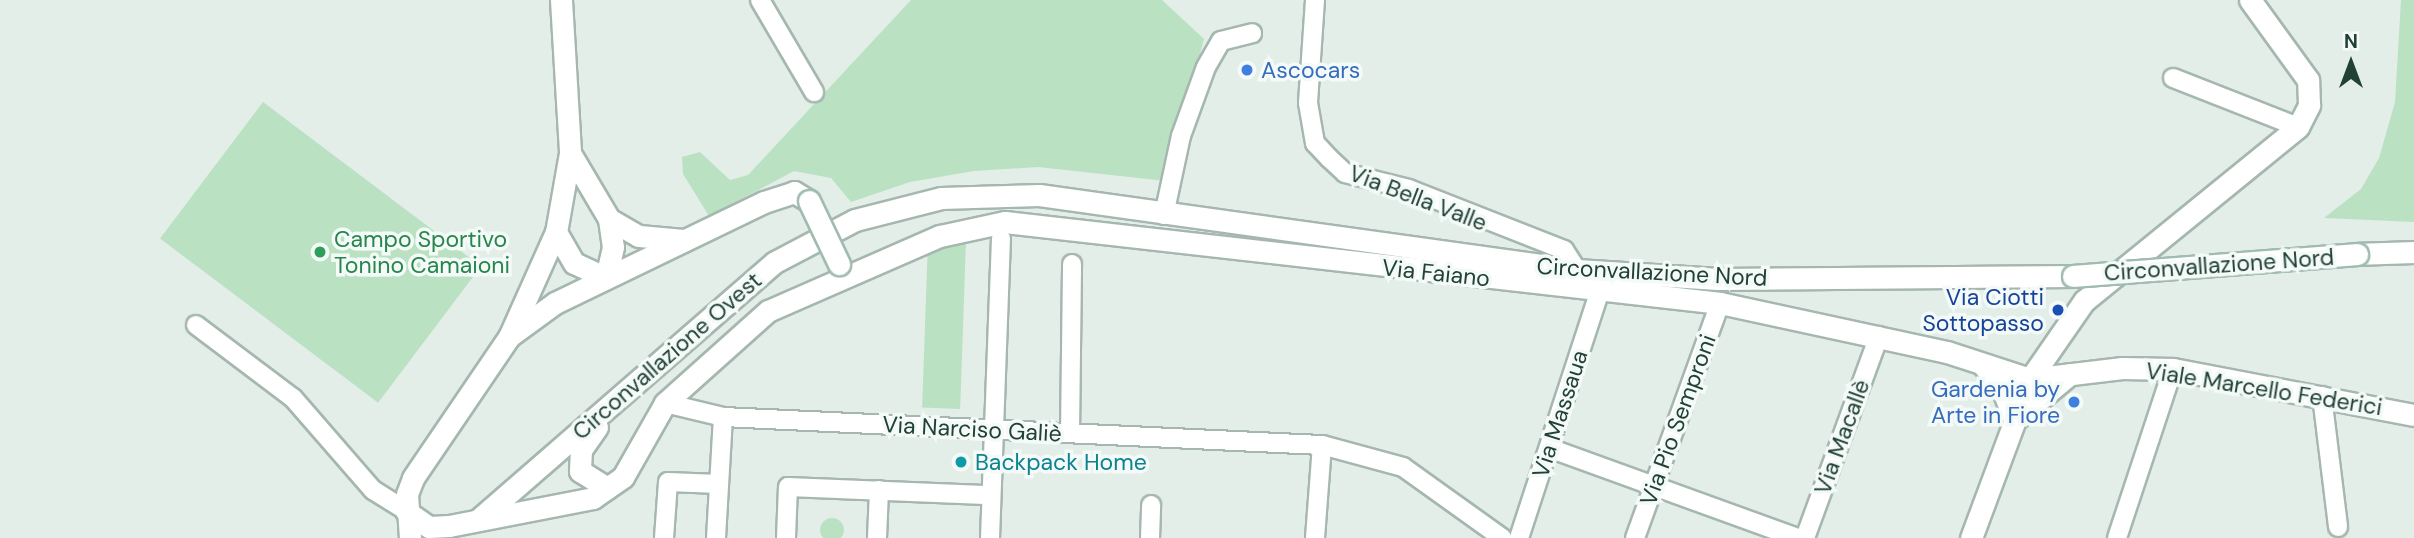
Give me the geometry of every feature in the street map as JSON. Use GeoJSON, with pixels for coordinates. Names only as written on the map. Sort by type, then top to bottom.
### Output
{"type":"FeatureCollection","features":[{"type":"Feature","properties":{"kind":"main road"},"geometry":{"type":"LineString","coordinates":[[410,538],[406,511],[413,478],[509,337],[556,232],[570,153],[561,0]]}},
{"type":"Feature","properties":{"kind":"main road"},"geometry":{"type":"LineString","coordinates":[[1971,538],[2030,379],[2084,301],[2298,127],[2309,105],[2308,80],[2250,0]]}},
{"type":"Feature","properties":{"kind":"main road"},"geometry":{"type":"LineString","coordinates":[[570,153],[609,219],[613,247],[606,278]]}},
{"type":"Feature","properties":{"kind":"main road"},"geometry":{"type":"LineString","coordinates":[[509,337],[606,278],[786,193],[810,201],[842,269]]}},
{"type":"Feature","properties":{"kind":"main road","name":"Circonvallazione Nord"},"geometry":{"type":"LineString","coordinates":[[896,207],[1017,194],[1577,270],[1745,279],[2073,276],[2414,252]]}},
{"type":"Feature","properties":{"kind":"main road","name":"Circonvallazione Ovest"},"geometry":{"type":"LineString","coordinates":[[459,538],[775,262],[812,239],[896,207]]}},
{"type":"Feature","properties":{"kind":"main road"},"geometry":{"type":"LineString","coordinates":[[609,219],[639,236],[686,240]]}},
{"type":"Feature","properties":{"kind":"main road","name":"Via Faiano"},"geometry":{"type":"LineString","coordinates":[[406,511],[429,527],[575,505],[623,477],[665,403],[735,335],[768,311],[842,269],[968,226],[1005,222],[1720,303],[1879,336],[2030,379]]}},
{"type":"Feature","properties":{"kind":"main road"},"geometry":{"type":"LineString","coordinates":[[556,232],[574,263],[606,278]]}},
{"type":"Feature","properties":{"kind":"main road"},"geometry":{"type":"LineString","coordinates":[[1982,365],[2002,388],[2014,420]]}},
{"type":"Feature","properties":{"kind":"main road","name":"Viale Marcello Federici"},"geometry":{"type":"LineString","coordinates":[[2030,379],[2070,374],[2174,369],[2414,415]]}},
{"type":"Feature","properties":{"kind":"main road"},"geometry":{"type":"LineString","coordinates":[[2014,420],[2070,374]]}},
{"type":"Feature","properties":{"kind":"main road"},"geometry":{"type":"LineString","coordinates":[[607,488],[580,471],[582,450],[608,409]]}},
{"type":"Feature","properties":{"kind":"street"},"geometry":{"type":"LineString","coordinates":[[760,0],[814,92]]}},
{"type":"Feature","properties":{"kind":"street","name":"Via Bella Valle"},"geometry":{"type":"LineString","coordinates":[[1315,0],[1308,103],[1315,143],[1329,159],[1345,173],[1409,189],[1564,250],[1577,270]]}},
{"type":"Feature","properties":{"kind":"street"},"geometry":{"type":"LineString","coordinates":[[1164,215],[1181,136],[1206,67],[1221,41],[1252,33]]}},
{"type":"Feature","properties":{"kind":"street"},"geometry":{"type":"LineString","coordinates":[[2174,78],[2298,127]]}},
{"type":"Feature","properties":{"kind":"street"},"geometry":{"type":"LineString","coordinates":[[990,538],[1001,238]]}},
{"type":"Feature","properties":{"kind":"street"},"geometry":{"type":"LineString","coordinates":[[1070,433],[1072,264]]}},
{"type":"Feature","properties":{"kind":"street","name":"Via Massaua"},"geometry":{"type":"LineString","coordinates":[[1519,538],[1600,290]]}},
{"type":"Feature","properties":{"kind":"street","name":"Via Pio Semproni"},"geometry":{"type":"LineString","coordinates":[[1635,538],[1720,303]]}},
{"type":"Feature","properties":{"kind":"street"},"geometry":{"type":"LineString","coordinates":[[196,324],[293,398],[373,490],[406,511]]}},
{"type":"Feature","properties":{"kind":"street","name":"Via Macallè"},"geometry":{"type":"LineString","coordinates":[[1805,538],[1879,336]]}},
{"type":"Feature","properties":{"kind":"street"},"geometry":{"type":"LineString","coordinates":[[2117,538],[2174,369]]}},
{"type":"Feature","properties":{"kind":"street"},"geometry":{"type":"LineString","coordinates":[[2322,396],[2338,527]]}},
{"type":"Feature","properties":{"kind":"street","name":"Via Narciso Galiè"},"geometry":{"type":"LineString","coordinates":[[665,403],[723,417],[1322,445],[1403,467],[1502,538]]}},
{"type":"Feature","properties":{"kind":"street"},"geometry":{"type":"LineString","coordinates":[[716,538],[723,417]]}},
{"type":"Feature","properties":{"kind":"street"},"geometry":{"type":"LineString","coordinates":[[1315,538],[1322,445]]}},
{"type":"Feature","properties":{"kind":"street"},"geometry":{"type":"LineString","coordinates":[[1549,448],[1798,538]]}},
{"type":"Feature","properties":{"kind":"street"},"geometry":{"type":"LineString","coordinates":[[664,538],[668,482],[719,484]]}},
{"type":"Feature","properties":{"kind":"street"},"geometry":{"type":"LineString","coordinates":[[786,538],[788,487],[991,495]]}},
{"type":"Feature","properties":{"kind":"street"},"geometry":{"type":"LineString","coordinates":[[877,538],[879,490]]}},
{"type":"Feature","properties":{"kind":"street"},"geometry":{"type":"LineString","coordinates":[[1150,538],[1152,505]]}},
{"type":"Feature","properties":{"kind":"green space"},"geometry":{"type":"Polygon","coordinates":[[[911,0],[1162,0],[1204,39],[1166,181],[1038,167],[974,171],[910,182],[851,202],[831,178],[794,171],[709,216],[683,174],[682,157],[700,152],[730,180],[748,175],[911,0]]]}},
{"type":"Feature","properties":{"kind":"green space"},"geometry":{"type":"Polygon","coordinates":[[[2401,0],[2414,0],[2414,222],[2324,218],[2361,189],[2379,158],[2395,102],[2401,0]]]}},
{"type":"Feature","properties":{"kind":"green space","name":"Campo Sportivo Tonino Camaioni"},"geometry":{"type":"Polygon","coordinates":[[[263,102],[481,266],[378,403],[160,239],[263,102]]]}},
{"type":"Feature","properties":{"kind":"green space"},"geometry":{"type":"Polygon","coordinates":[[[928,240],[966,241],[960,409],[922,408],[928,240]]]}},
{"type":"Feature","properties":{"kind":"green space"},"geometry":{"type":"Polygon","coordinates":[[[832,518],[841,521],[844,530],[841,539],[832,542],[823,539],[820,530],[823,521],[832,518]]]}},
{"type":"Feature","properties":{"kind":"place","name":"Ascocars"},"geometry":{"type":"Point","coordinates":[1247,70]}},
{"type":"Feature","properties":{"kind":"place","name":"Campo Sportivo Tonino Camaioni"},"geometry":{"type":"Point","coordinates":[320,252]}},
{"type":"Feature","properties":{"kind":"place","name":"Via Ciotti Sottopasso"},"geometry":{"type":"Point","coordinates":[2058,310]}},
{"type":"Feature","properties":{"kind":"place","name":"Gardenia by Arte in Fiore"},"geometry":{"type":"Point","coordinates":[2074,402]}},
{"type":"Feature","properties":{"kind":"place","name":"Backpack Home"},"geometry":{"type":"Point","coordinates":[961,462]}}]}
